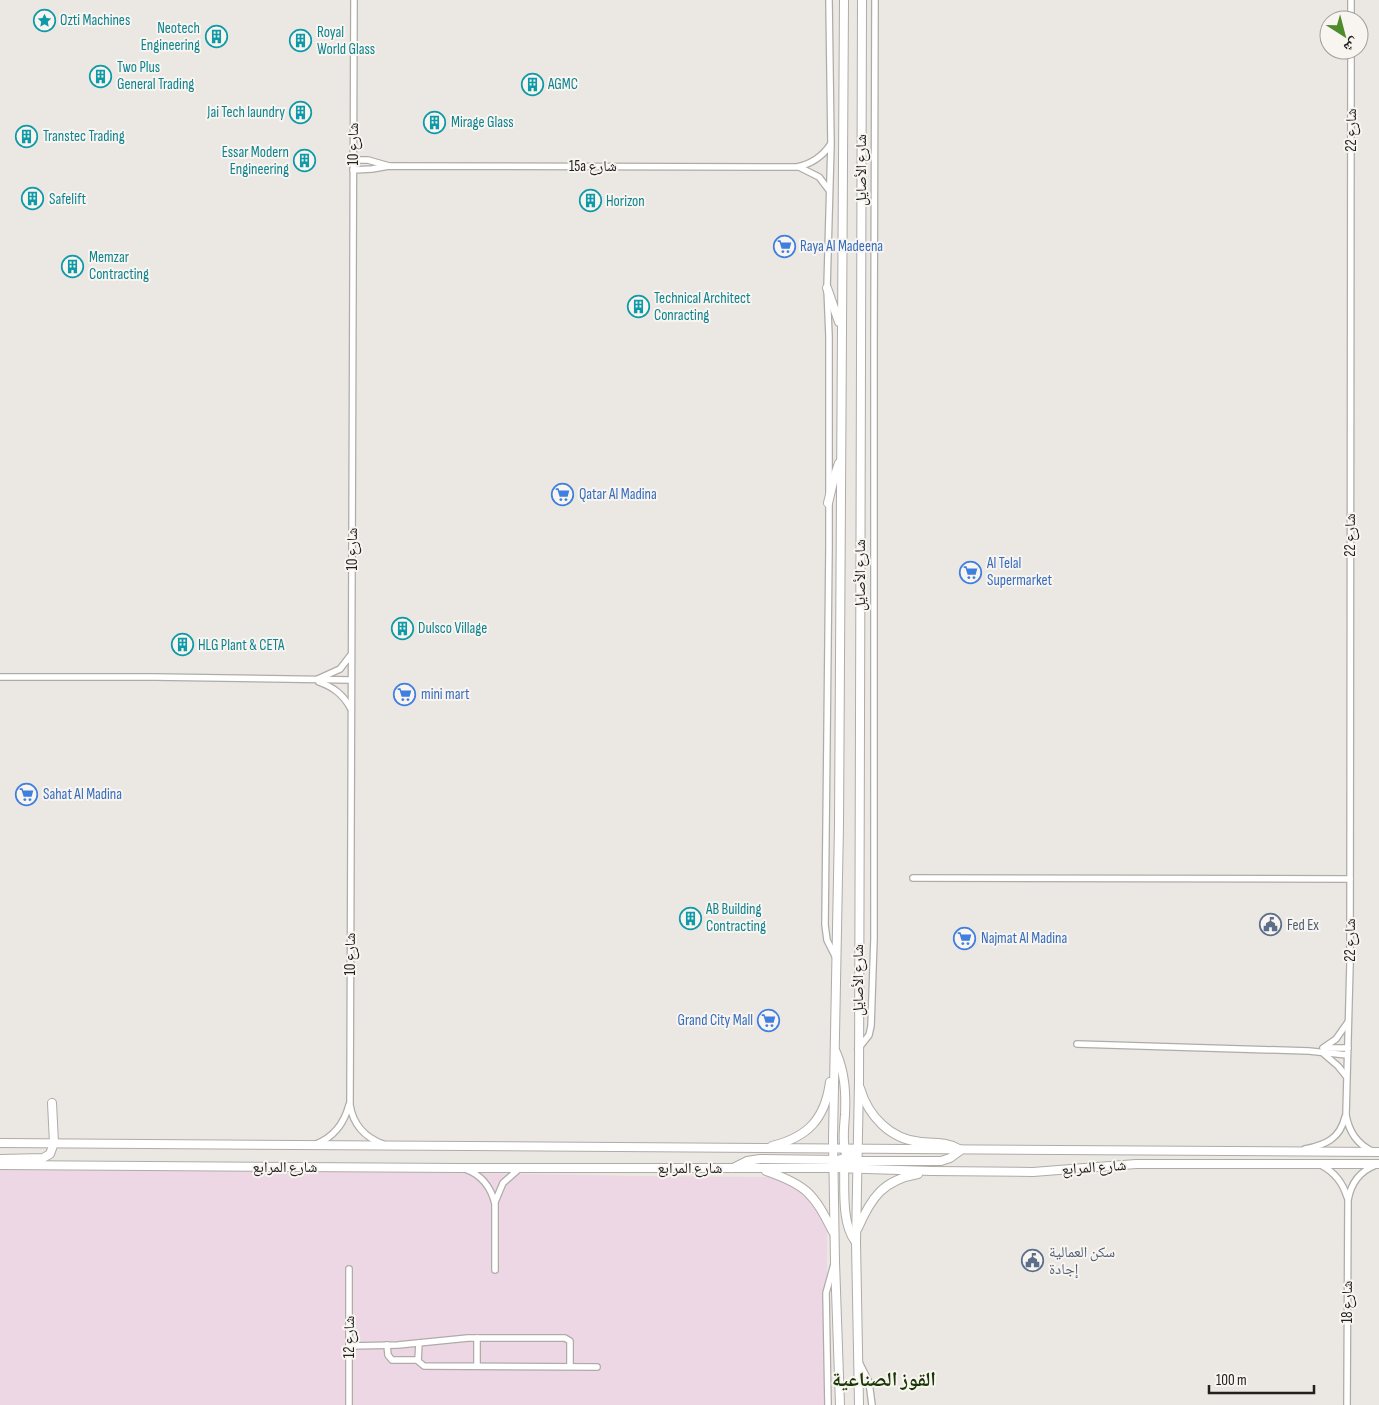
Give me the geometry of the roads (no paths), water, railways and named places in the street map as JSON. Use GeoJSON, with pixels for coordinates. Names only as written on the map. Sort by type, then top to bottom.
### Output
{"type":"FeatureCollection","features":[{"type":"Feature","properties":{"kind":"main road","name":"شارع الأصايل"},"geometry":{"type":"LineString","coordinates":[[834,1164],[839,827],[844,0]]}},
{"type":"Feature","properties":{"kind":"main road","name":"شارع الأصايل"},"geometry":{"type":"LineString","coordinates":[[848,1161],[857,1150],[858,1081],[862,0]]}},
{"type":"Feature","properties":{"kind":"main road"},"geometry":{"type":"LineString","coordinates":[[827,288],[841,328]]}},
{"type":"Feature","properties":{"kind":"main road"},"geometry":{"type":"LineString","coordinates":[[828,503],[841,459]]}},
{"type":"Feature","properties":{"kind":"main road"},"geometry":{"type":"LineString","coordinates":[[760,1149],[792,1140],[805,1132],[816,1121],[827,1099],[835,1048]]}},
{"type":"Feature","properties":{"kind":"main road"},"geometry":{"type":"LineString","coordinates":[[835,1048],[845,1086],[848,1161],[847,1224],[856,1242]]}},
{"type":"Feature","properties":{"kind":"main road"},"geometry":{"type":"LineString","coordinates":[[858,1081],[868,1108],[880,1123],[892,1132],[911,1140],[945,1143],[961,1150]]}},
{"type":"Feature","properties":{"kind":"main road"},"geometry":{"type":"LineString","coordinates":[[0,1160],[43,1158],[50,1154],[54,1143],[52,1103]]}},
{"type":"Feature","properties":{"kind":"main road","name":"شارع المرابع"},"geometry":{"type":"LineString","coordinates":[[0,1143],[833,1149],[848,1161],[932,1171],[1033,1172],[1136,1164],[1378,1164]]}},
{"type":"Feature","properties":{"kind":"main road","name":"شارع المرابع"},"geometry":{"type":"LineString","coordinates":[[848,1161],[857,1150],[1378,1152]]}},
{"type":"Feature","properties":{"kind":"main road"},"geometry":{"type":"LineString","coordinates":[[733,1168],[753,1160],[834,1164],[848,1161],[941,1161],[950,1158],[961,1150]]}},
{"type":"Feature","properties":{"kind":"main road"},"geometry":{"type":"LineString","coordinates":[[848,1161],[856,1232],[859,1405]]}},
{"type":"Feature","properties":{"kind":"main road"},"geometry":{"type":"LineString","coordinates":[[834,1164],[834,1234],[840,1405]]}},
{"type":"Feature","properties":{"kind":"main road","name":"شارع المرابع"},"geometry":{"type":"LineString","coordinates":[[0,1165],[759,1168],[834,1164]]}},
{"type":"Feature","properties":{"kind":"main road"},"geometry":{"type":"LineString","coordinates":[[759,1168],[790,1179],[808,1192],[818,1203],[834,1234]]}},
{"type":"Feature","properties":{"kind":"main road"},"geometry":{"type":"LineString","coordinates":[[856,1232],[870,1204],[884,1188],[902,1178],[932,1171]]}},
{"type":"Feature","properties":{"kind":"street","name":"شارع 10"},"geometry":{"type":"LineString","coordinates":[[354,0],[350,1098],[353,1117],[360,1129],[372,1139],[387,1145]]}},
{"type":"Feature","properties":{"kind":"street"},"geometry":{"type":"LineString","coordinates":[[829,0],[831,144],[827,288],[829,336],[825,925],[827,940],[836,960]]}},
{"type":"Feature","properties":{"kind":"street"},"geometry":{"type":"LineString","coordinates":[[858,1048],[869,1035],[871,1026],[874,957],[876,0]]}},
{"type":"Feature","properties":{"kind":"street","name":"شارع 22"},"geometry":{"type":"LineString","coordinates":[[1288,1152],[1317,1147],[1329,1142],[1339,1132],[1344,1124],[1346,1115],[1350,879],[1351,60]]}},
{"type":"Feature","properties":{"kind":"street","name":"15a شارع"},"geometry":{"type":"LineString","coordinates":[[353,170],[390,166],[797,167],[814,161],[831,144]]}},
{"type":"Feature","properties":{"kind":"street","name":"15a شارع"},"geometry":{"type":"LineString","coordinates":[[353,160],[368,160],[390,166]]}},
{"type":"Feature","properties":{"kind":"street","name":"15a شارع"},"geometry":{"type":"LineString","coordinates":[[797,167],[814,174],[823,181],[830,191]]}},
{"type":"Feature","properties":{"kind":"street"},"geometry":{"type":"LineString","coordinates":[[314,680],[340,669],[351,654]]}},
{"type":"Feature","properties":{"kind":"street"},"geometry":{"type":"LineString","coordinates":[[0,677],[351,680]]}},
{"type":"Feature","properties":{"kind":"street"},"geometry":{"type":"LineString","coordinates":[[314,680],[336,690],[351,709]]}},
{"type":"Feature","properties":{"kind":"street"},"geometry":{"type":"LineString","coordinates":[[913,878],[1350,879]]}},
{"type":"Feature","properties":{"kind":"street"},"geometry":{"type":"LineString","coordinates":[[1323,1051],[1336,1039],[1349,1020]]}},
{"type":"Feature","properties":{"kind":"street"},"geometry":{"type":"LineString","coordinates":[[1077,1044],[1348,1052]]}},
{"type":"Feature","properties":{"kind":"street"},"geometry":{"type":"LineString","coordinates":[[1323,1051],[1347,1077]]}},
{"type":"Feature","properties":{"kind":"street","name":"شارع 10"},"geometry":{"type":"LineString","coordinates":[[311,1145],[327,1138],[337,1130],[345,1118],[350,1098]]}},
{"type":"Feature","properties":{"kind":"street","name":"شارع 22"},"geometry":{"type":"LineString","coordinates":[[1346,1115],[1354,1138],[1366,1148],[1378,1152]]}},
{"type":"Feature","properties":{"kind":"street","name":"شارع 18"},"geometry":{"type":"LineString","coordinates":[[1320,1164],[1339,1180],[1348,1200]]}},
{"type":"Feature","properties":{"kind":"street","name":"شارع 18"},"geometry":{"type":"LineString","coordinates":[[1347,1405],[1348,1200],[1355,1180],[1365,1170],[1378,1164]]}},
{"type":"Feature","properties":{"kind":"street"},"geometry":{"type":"LineString","coordinates":[[460,1168],[474,1173],[486,1182],[495,1204]]}},
{"type":"Feature","properties":{"kind":"street"},"geometry":{"type":"LineString","coordinates":[[495,1270],[496,1197],[503,1183],[520,1168]]}},
{"type":"Feature","properties":{"kind":"street"},"geometry":{"type":"LineString","coordinates":[[828,1405],[826,1293],[835,1262]]}},
{"type":"Feature","properties":{"kind":"street","name":"شارع 12"},"geometry":{"type":"LineString","coordinates":[[349,1269],[349,1405]]}},
{"type":"Feature","properties":{"kind":"street"},"geometry":{"type":"LineString","coordinates":[[349,1346],[477,1338],[567,1338],[570,1341],[570,1366]]}},
{"type":"Feature","properties":{"kind":"street"},"geometry":{"type":"LineString","coordinates":[[477,1338],[477,1366]]}},
{"type":"Feature","properties":{"kind":"street"},"geometry":{"type":"LineString","coordinates":[[419,1343],[418,1360],[424,1366],[596,1367]]}},
{"type":"Feature","properties":{"kind":"street"},"geometry":{"type":"LineString","coordinates":[[387,1345],[388,1355],[392,1360],[418,1360]]}},
{"type":"Feature","properties":{"kind":"street"},"geometry":{"type":"LineString","coordinates":[[858,1360],[869,1382],[872,1405]]}},
{"type":"Feature","properties":{"kind":"place","name":"Ozti Machines"},"geometry":{"type":"Point","coordinates":[44,20]}},
{"type":"Feature","properties":{"kind":"place","name":"Neotech Engineering"},"geometry":{"type":"Point","coordinates":[216,37]}},
{"type":"Feature","properties":{"kind":"place","name":"Royal World Glass"},"geometry":{"type":"Point","coordinates":[301,41]}},
{"type":"Feature","properties":{"kind":"place","name":"Two Plus General Trading"},"geometry":{"type":"Point","coordinates":[101,76]}},
{"type":"Feature","properties":{"kind":"place","name":"AGMC"},"geometry":{"type":"Point","coordinates":[532,84]}},
{"type":"Feature","properties":{"kind":"place","name":"Jai Tech laundry"},"geometry":{"type":"Point","coordinates":[301,112]}},
{"type":"Feature","properties":{"kind":"place","name":"Mirage Glass"},"geometry":{"type":"Point","coordinates":[435,122]}},
{"type":"Feature","properties":{"kind":"place","name":"Transtec Trading"},"geometry":{"type":"Point","coordinates":[27,136]}},
{"type":"Feature","properties":{"kind":"place","name":"Essar Modern Engineering"},"geometry":{"type":"Point","coordinates":[305,161]}},
{"type":"Feature","properties":{"kind":"place","name":"Safelift"},"geometry":{"type":"Point","coordinates":[33,199]}},
{"type":"Feature","properties":{"kind":"place","name":"Horizon"},"geometry":{"type":"Point","coordinates":[590,201]}},
{"type":"Feature","properties":{"kind":"place","name":"Raya Al Madeena"},"geometry":{"type":"Point","coordinates":[784,246]}},
{"type":"Feature","properties":{"kind":"place","name":"Memzar Contracting"},"geometry":{"type":"Point","coordinates":[73,266]}},
{"type":"Feature","properties":{"kind":"place","name":"Technical Architect Conracting"},"geometry":{"type":"Point","coordinates":[638,307]}},
{"type":"Feature","properties":{"kind":"place","name":"Qatar Al Madina"},"geometry":{"type":"Point","coordinates":[563,494]}},
{"type":"Feature","properties":{"kind":"place","name":"Al Telal Supermarket"},"geometry":{"type":"Point","coordinates":[971,572]}},
{"type":"Feature","properties":{"kind":"place","name":"Dulsco Village"},"geometry":{"type":"Point","coordinates":[402,628]}},
{"type":"Feature","properties":{"kind":"place","name":"HLG Plant & CETA"},"geometry":{"type":"Point","coordinates":[182,645]}},
{"type":"Feature","properties":{"kind":"place","name":"mini mart"},"geometry":{"type":"Point","coordinates":[405,694]}},
{"type":"Feature","properties":{"kind":"place","name":"Sahat Al Madina"},"geometry":{"type":"Point","coordinates":[27,794]}},
{"type":"Feature","properties":{"kind":"place","name":"AB Building Contracting"},"geometry":{"type":"Point","coordinates":[690,918]}},
{"type":"Feature","properties":{"kind":"place","name":"Fed Ex"},"geometry":{"type":"Point","coordinates":[1271,925]}},
{"type":"Feature","properties":{"kind":"place","name":"Najmat Al Madina"},"geometry":{"type":"Point","coordinates":[965,938]}},
{"type":"Feature","properties":{"kind":"place","name":"Grand City Mall"},"geometry":{"type":"Point","coordinates":[769,1020]}},
{"type":"Feature","properties":{"kind":"place","name":"سكن العمالية إجادة"},"geometry":{"type":"Point","coordinates":[1033,1261]}},
{"type":"Feature","properties":{"kind":"district","name":"القوز الصناعية"},"geometry":{"type":"Point","coordinates":[884,1379]}}]}
